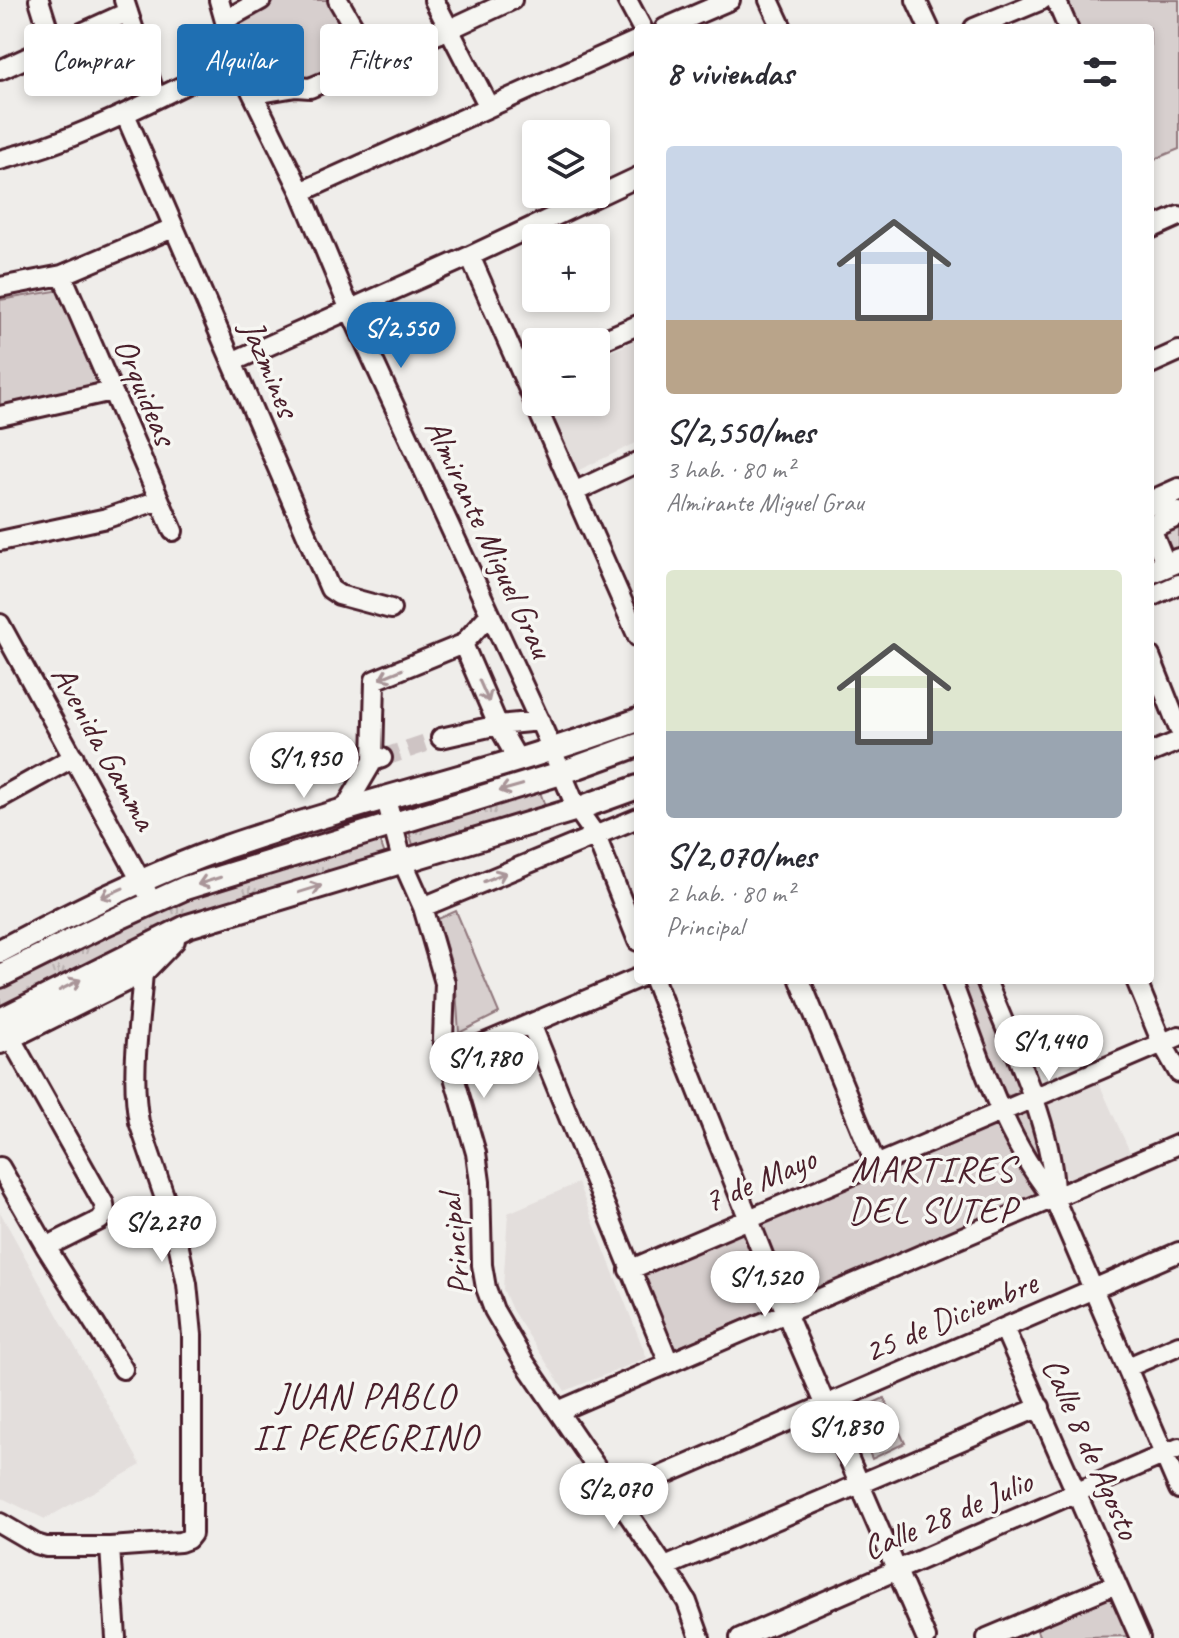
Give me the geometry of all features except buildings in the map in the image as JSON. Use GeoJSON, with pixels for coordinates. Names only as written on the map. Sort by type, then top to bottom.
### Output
{"type":"FeatureCollection","features":[{"type":"Feature","properties":{"kind":"main road"},"geometry":{"type":"LineString","coordinates":[[1154,501],[1179,490]]}},
{"type":"Feature","properties":{"kind":"main road"},"geometry":{"type":"LineString","coordinates":[[1154,524],[1179,514]]}},
{"type":"Feature","properties":{"kind":"main road"},"geometry":{"type":"LineString","coordinates":[[0,951],[94,902],[227,847],[553,751],[634,721]]}},
{"type":"Feature","properties":{"kind":"main road"},"geometry":{"type":"LineString","coordinates":[[0,976],[151,902],[226,875],[561,773],[634,746]]}},
{"type":"Feature","properties":{"kind":"main road"},"geometry":{"type":"LineString","coordinates":[[3,1033],[188,926],[577,809],[634,788]]}},
{"type":"Feature","properties":{"kind":"main road"},"geometry":{"type":"LineString","coordinates":[[3,1033],[143,971],[188,926]]}},
{"type":"Feature","properties":{"kind":"street"},"geometry":{"type":"LineString","coordinates":[[39,0],[46,24]]}},
{"type":"Feature","properties":{"kind":"street","name":"Almirante Miguel Grau"},"geometry":{"type":"LineString","coordinates":[[219,0],[226,24]]}},
{"type":"Feature","properties":{"kind":"street"},"geometry":{"type":"LineString","coordinates":[[225,20],[261,0]]}},
{"type":"Feature","properties":{"kind":"street"},"geometry":{"type":"LineString","coordinates":[[338,0],[352,24]]}},
{"type":"Feature","properties":{"kind":"street"},"geometry":{"type":"LineString","coordinates":[[434,0],[489,107]]}},
{"type":"Feature","properties":{"kind":"street"},"geometry":{"type":"LineString","coordinates":[[438,34],[512,0]]}},
{"type":"Feature","properties":{"kind":"street"},"geometry":{"type":"LineString","coordinates":[[627,0],[640,24]]}},
{"type":"Feature","properties":{"kind":"street"},"geometry":{"type":"LineString","coordinates":[[674,24],[730,0]]}},
{"type":"Feature","properties":{"kind":"street"},"geometry":{"type":"LineString","coordinates":[[769,0],[780,24]]}},
{"type":"Feature","properties":{"kind":"street"},"geometry":{"type":"LineString","coordinates":[[916,0],[927,24]]}},
{"type":"Feature","properties":{"kind":"street"},"geometry":{"type":"LineString","coordinates":[[984,24],[1042,0]]}},
{"type":"Feature","properties":{"kind":"street"},"geometry":{"type":"LineString","coordinates":[[1056,0],[1066,24]]}},
{"type":"Feature","properties":{"kind":"street"},"geometry":{"type":"LineString","coordinates":[[92,24],[126,6],[156,98]]}},
{"type":"Feature","properties":{"kind":"street"},"geometry":{"type":"LineString","coordinates":[[301,192],[634,42]]}},
{"type":"Feature","properties":{"kind":"street"},"geometry":{"type":"LineString","coordinates":[[0,70],[24,59]]}},
{"type":"Feature","properties":{"kind":"street"},"geometry":{"type":"LineString","coordinates":[[1,157],[75,135],[177,88]]}},
{"type":"Feature","properties":{"kind":"street","name":"Almirante Miguel Grau"},"geometry":{"type":"LineString","coordinates":[[256,96],[577,809],[596,836],[634,931]]}},
{"type":"Feature","properties":{"kind":"street","name":"Jazmines"},"geometry":{"type":"LineString","coordinates":[[125,114],[330,589],[339,595],[391,609]]}},
{"type":"Feature","properties":{"kind":"street"},"geometry":{"type":"LineString","coordinates":[[234,361],[634,179]]}},
{"type":"Feature","properties":{"kind":"street"},"geometry":{"type":"LineString","coordinates":[[1154,223],[1179,216]]}},
{"type":"Feature","properties":{"kind":"street"},"geometry":{"type":"LineString","coordinates":[[0,287],[62,275],[173,228]]}},
{"type":"Feature","properties":{"kind":"street"},"geometry":{"type":"LineString","coordinates":[[470,256],[522,361]]}},
{"type":"Feature","properties":{"kind":"street","name":"Orquideas"},"geometry":{"type":"LineString","coordinates":[[62,275],[173,531]]}},
{"type":"Feature","properties":{"kind":"street"},"geometry":{"type":"LineString","coordinates":[[610,337],[634,327]]}},
{"type":"Feature","properties":{"kind":"street"},"geometry":{"type":"LineString","coordinates":[[1154,362],[1179,351]]}},
{"type":"Feature","properties":{"kind":"street"},"geometry":{"type":"LineString","coordinates":[[0,416],[112,391]]}},
{"type":"Feature","properties":{"kind":"street"},"geometry":{"type":"LineString","coordinates":[[545,416],[574,492],[631,600]]}},
{"type":"Feature","properties":{"kind":"street"},"geometry":{"type":"LineString","coordinates":[[574,492],[634,464]]}},
{"type":"Feature","properties":{"kind":"street"},"geometry":{"type":"LineString","coordinates":[[0,541],[107,518],[159,500]]}},
{"type":"Feature","properties":{"kind":"street"},"geometry":{"type":"LineString","coordinates":[[1154,535],[1169,570],[1154,591]]}},
{"type":"Feature","properties":{"kind":"street"},"geometry":{"type":"LineString","coordinates":[[343,812],[378,760],[375,680],[463,644],[490,614]]}},
{"type":"Feature","properties":{"kind":"street","name":"Avenida Gamma"},"geometry":{"type":"LineString","coordinates":[[0,624],[6,653],[74,757],[143,880],[151,902]]}},
{"type":"Feature","properties":{"kind":"street"},"geometry":{"type":"LineString","coordinates":[[463,644],[498,725],[518,760]]}},
{"type":"Feature","properties":{"kind":"street"},"geometry":{"type":"LineString","coordinates":[[1154,666],[1179,729]]}},
{"type":"Feature","properties":{"kind":"street"},"geometry":{"type":"LineString","coordinates":[[441,738],[498,725],[540,721]]}},
{"type":"Feature","properties":{"kind":"street"},"geometry":{"type":"LineString","coordinates":[[1154,751],[1179,741]]}},
{"type":"Feature","properties":{"kind":"street"},"geometry":{"type":"LineString","coordinates":[[0,798],[74,757]]}},
{"type":"Feature","properties":{"kind":"street","name":"Principal"},"geometry":{"type":"LineString","coordinates":[[386,799],[402,860],[423,907],[445,983],[442,1017],[447,1059],[470,1124],[476,1153],[482,1265],[494,1310],[516,1349],[687,1602],[700,1638]]}},
{"type":"Feature","properties":{"kind":"street"},"geometry":{"type":"LineString","coordinates":[[423,907],[634,820]]}},
{"type":"Feature","properties":{"kind":"street"},"geometry":{"type":"LineString","coordinates":[[0,1523],[41,1546],[110,1547],[188,1539],[192,1534],[192,1335],[182,1256],[136,1105],[143,971]]}},
{"type":"Feature","properties":{"kind":"street"},"geometry":{"type":"LineString","coordinates":[[447,1059],[634,980]]}},
{"type":"Feature","properties":{"kind":"street"},"geometry":{"type":"LineString","coordinates":[[656,984],[786,1313],[926,1638]]}},
{"type":"Feature","properties":{"kind":"street"},"geometry":{"type":"LineString","coordinates":[[802,984],[876,1165]]}},
{"type":"Feature","properties":{"kind":"street"},"geometry":{"type":"LineString","coordinates":[[953,984],[1001,1112],[1038,1179],[1054,1198],[1128,1367],[1172,1452],[1179,1489]]}},
{"type":"Feature","properties":{"kind":"street"},"geometry":{"type":"LineString","coordinates":[[988,984],[1032,1097],[1054,1171],[1054,1198]]}},
{"type":"Feature","properties":{"kind":"street"},"geometry":{"type":"LineString","coordinates":[[1138,984],[1170,1040],[1179,1073]]}},
{"type":"Feature","properties":{"kind":"street"},"geometry":{"type":"LineString","coordinates":[[531,1024],[669,1363]]}},
{"type":"Feature","properties":{"kind":"street"},"geometry":{"type":"LineString","coordinates":[[3,1033],[104,1204],[105,1213],[100,1220],[46,1247]]}},
{"type":"Feature","properties":{"kind":"street","name":"7 de Mayo"},"geometry":{"type":"LineString","coordinates":[[629,1270],[1170,1040]]}},
{"type":"Feature","properties":{"kind":"street"},"geometry":{"type":"LineString","coordinates":[[558,1411],[1179,1144]]}},
{"type":"Feature","properties":{"kind":"street"},"geometry":{"type":"LineString","coordinates":[[0,1167],[123,1369]]}},
{"type":"Feature","properties":{"kind":"street","name":"25 de Diciembre"},"geometry":{"type":"LineString","coordinates":[[615,1496],[1179,1252]]}},
{"type":"Feature","properties":{"kind":"street","name":"Calle 8 de Agosto"},"geometry":{"type":"LineString","coordinates":[[1004,1328],[1140,1638]]}},
{"type":"Feature","properties":{"kind":"street"},"geometry":{"type":"LineString","coordinates":[[1128,1367],[1179,1345]]}},
{"type":"Feature","properties":{"kind":"street"},"geometry":{"type":"LineString","coordinates":[[665,1567],[1040,1407]]}},
{"type":"Feature","properties":{"kind":"street","name":"Calle 28 de Julio"},"geometry":{"type":"LineString","coordinates":[[740,1638],[1172,1452]]}},
{"type":"Feature","properties":{"kind":"street"},"geometry":{"type":"LineString","coordinates":[[110,1547],[116,1638]]}},
{"type":"Feature","properties":{"kind":"street"},"geometry":{"type":"LineString","coordinates":[[987,1638],[1032,1629],[1116,1584]]}},
{"type":"Feature","properties":{"kind":"shaded area"},"geometry":{"type":"Polygon","coordinates":[[[634,341],[634,444],[577,471],[551,416],[610,416],[610,352],[634,341]]]}},
{"type":"Feature","properties":{"kind":"shaded area"},"geometry":{"type":"Polygon","coordinates":[[[1098,1081],[1130,1152],[1069,1179],[1064,1176],[1042,1102],[1098,1081]]]}},
{"type":"Feature","properties":{"kind":"shaded area"},"geometry":{"type":"Polygon","coordinates":[[[578,1183],[647,1358],[565,1391],[512,1310],[503,1289],[508,1213],[578,1183]]]}},
{"type":"Feature","properties":{"kind":"shaded area"},"geometry":{"type":"Polygon","coordinates":[[[0,1212],[141,1465],[45,1519],[0,1497],[0,1212]]]}},
{"type":"Feature","properties":{"kind":"green space"},"geometry":{"type":"Polygon","coordinates":[[[271,0],[332,0],[344,24],[320,24],[320,80],[304,83],[304,24],[230,22],[271,0]]]}},
{"type":"Feature","properties":{"kind":"green space"},"geometry":{"type":"Polygon","coordinates":[[[1067,0],[1179,0],[1179,149],[1154,159],[1154,24],[1075,24],[1067,0]]]}},
{"type":"Feature","properties":{"kind":"green space"},"geometry":{"type":"Polygon","coordinates":[[[61,290],[100,383],[52,398],[0,408],[0,300],[61,290]]]}},
{"type":"Feature","properties":{"kind":"green space"},"geometry":{"type":"Polygon","coordinates":[[[1179,522],[1179,550],[1170,554],[1160,531],[1179,522]]]}},
{"type":"Feature","properties":{"kind":"green space"},"geometry":{"type":"Polygon","coordinates":[[[538,786],[545,806],[413,845],[407,825],[538,786]]]}},
{"type":"Feature","properties":{"kind":"green space"},"geometry":{"type":"Polygon","coordinates":[[[379,838],[385,855],[0,1014],[0,984],[160,909],[379,838]]]}},
{"type":"Feature","properties":{"kind":"green space"},"geometry":{"type":"Polygon","coordinates":[[[456,911],[499,1013],[459,1033],[455,976],[438,919],[456,911]]]}},
{"type":"Feature","properties":{"kind":"green space"},"geometry":{"type":"Polygon","coordinates":[[[959,984],[980,984],[1020,1085],[1017,1093],[1009,1096],[1002,1093],[959,984]]]}},
{"type":"Feature","properties":{"kind":"green space"},"geometry":{"type":"Polygon","coordinates":[[[1028,1104],[1044,1157],[1041,1166],[1034,1161],[1007,1112],[1028,1104]]]}},
{"type":"Feature","properties":{"kind":"green space"},"geometry":{"type":"Polygon","coordinates":[[[994,1123],[1037,1196],[790,1300],[758,1224],[994,1123]]]}},
{"type":"Feature","properties":{"kind":"green space"},"geometry":{"type":"Polygon","coordinates":[[[743,1232],[775,1306],[672,1350],[641,1274],[743,1232]]]}},
{"type":"Feature","properties":{"kind":"green space"},"geometry":{"type":"Polygon","coordinates":[[[884,1398],[905,1443],[872,1459],[852,1413],[884,1398]]]}},
{"type":"Feature","properties":{"kind":"green space"},"geometry":{"type":"Polygon","coordinates":[[[1114,1593],[1131,1636],[1040,1638],[1035,1626],[1114,1593]]]}},
{"type":"Feature","properties":{"kind":"tunnel"},"geometry":{"type":"LineString","coordinates":[[382,758],[441,738]]}},
{"type":"Feature","properties":{"kind":"district","name":"MARTIRES DEL SUTEP"},"geometry":{"type":"Point","coordinates":[933,1188]}},
{"type":"Feature","properties":{"kind":"district","name":"JUAN PABLO II PEREGRINO"},"geometry":{"type":"Point","coordinates":[366,1416]}}]}
